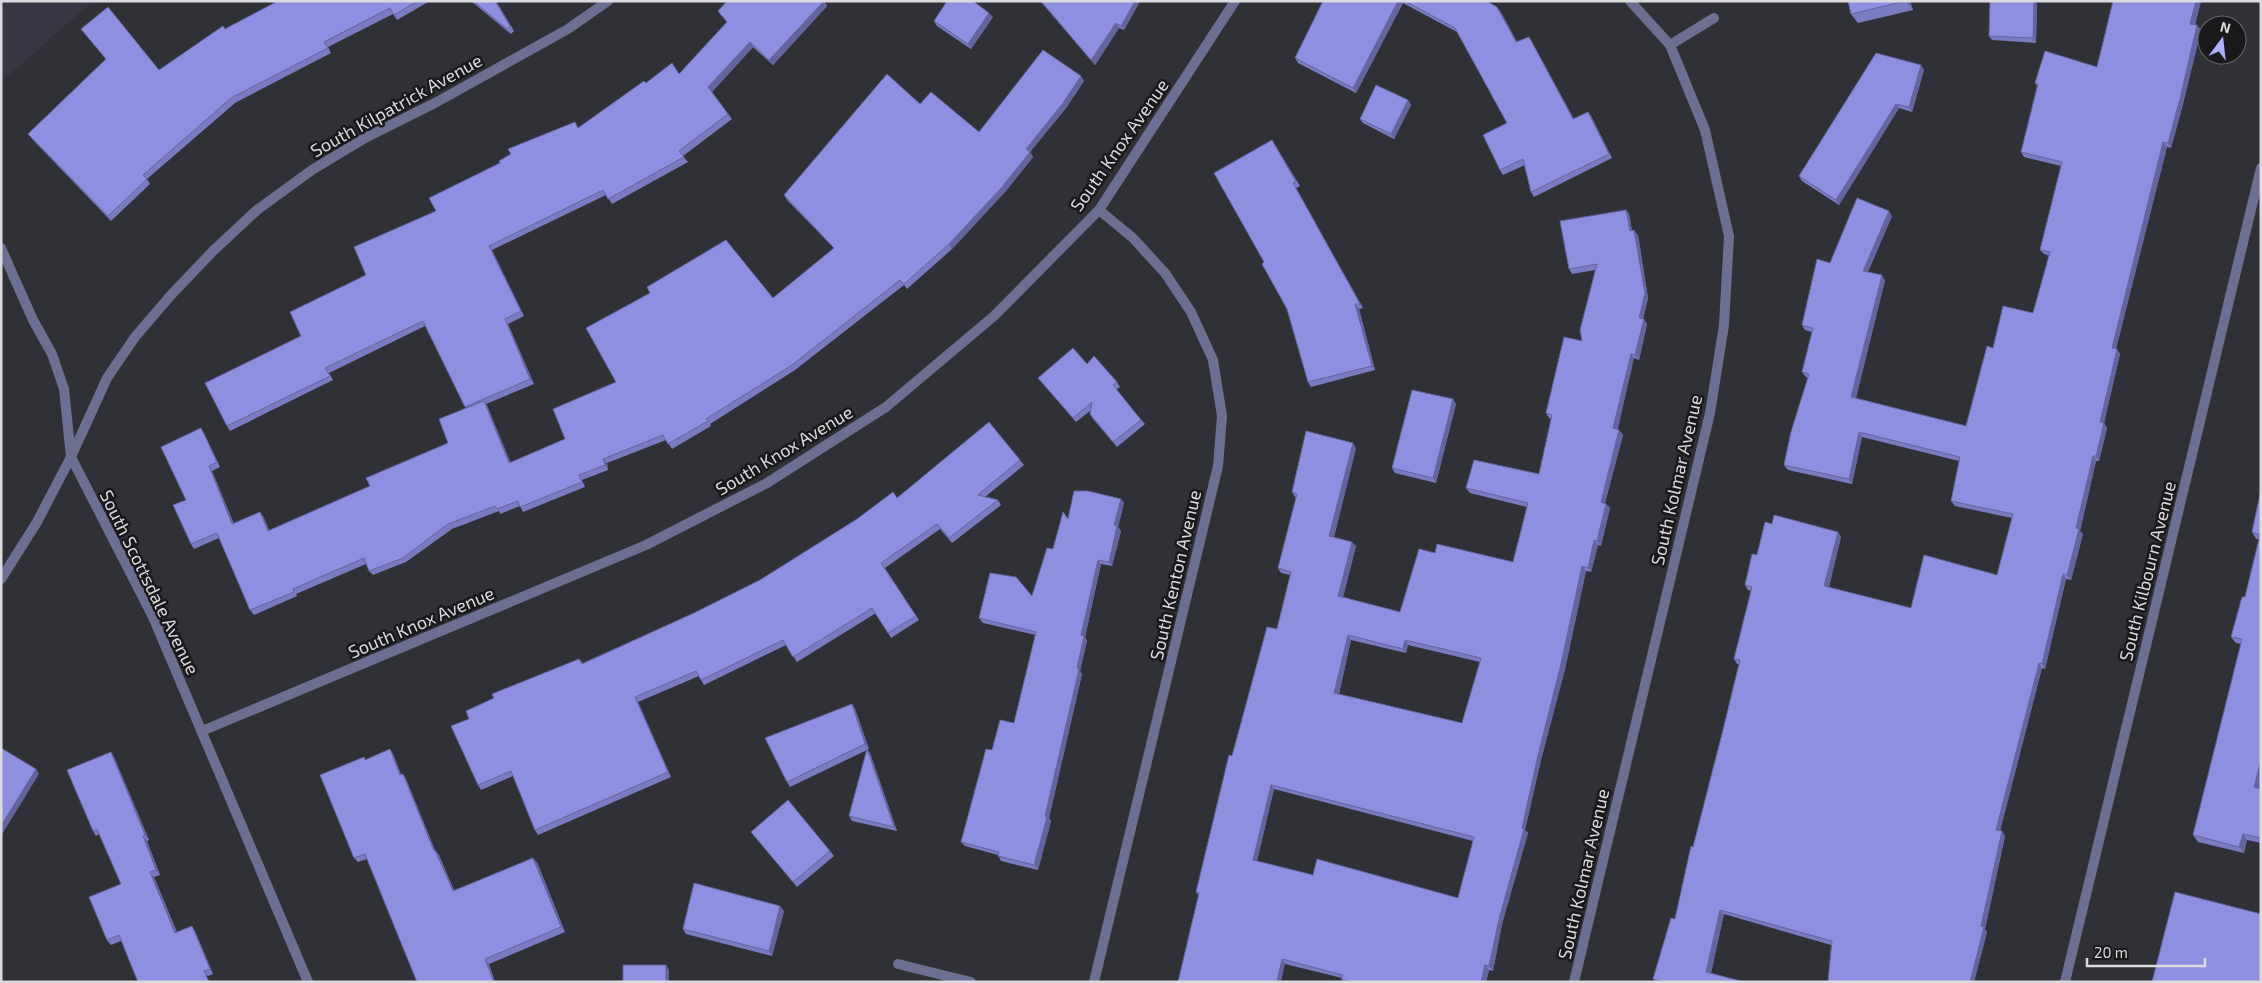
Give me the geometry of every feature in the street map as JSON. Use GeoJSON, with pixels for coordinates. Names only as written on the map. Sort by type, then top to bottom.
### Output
{"type":"FeatureCollection","features":[{"type":"Feature","properties":{"kind":"street","name":"South Kilpatrick Avenue"},"geometry":{"type":"LineString","coordinates":[[1,579],[37,522],[71,457],[108,378],[135,336],[171,295],[257,210],[312,170],[365,138],[435,103],[568,29],[608,1]]}},
{"type":"Feature","properties":{"kind":"street","name":"South Knox Avenue"},"geometry":{"type":"LineString","coordinates":[[202,730],[646,545],[767,483],[886,407],[994,316],[1098,210],[1235,1]]}},
{"type":"Feature","properties":{"kind":"street","name":"South Kolmar Avenue"},"geometry":{"type":"LineString","coordinates":[[1574,982],[1710,413],[1724,325],[1729,236],[1705,130],[1670,45],[1630,1]]}},
{"type":"Feature","properties":{"kind":"street"},"geometry":{"type":"LineString","coordinates":[[1670,45],[1714,18]]}},
{"type":"Feature","properties":{"kind":"street","name":"South Kilbourn Avenue"},"geometry":{"type":"LineString","coordinates":[[2065,982],[2261,168]]}},
{"type":"Feature","properties":{"kind":"street","name":"South Kenton Avenue"},"geometry":{"type":"LineString","coordinates":[[1094,982],[1216,476],[1222,416],[1213,360],[1191,312],[1165,274],[1133,238],[1098,210]]}},
{"type":"Feature","properties":{"kind":"street","name":"South Scottsdale Avenue"},"geometry":{"type":"LineString","coordinates":[[1,248],[33,320],[52,354],[64,389],[71,457],[153,617],[308,982]]}},
{"type":"Feature","properties":{"kind":"street"},"geometry":{"type":"LineString","coordinates":[[898,964],[971,982]]}},
{"type":"Feature","properties":{"kind":"shaded area"},"geometry":{"type":"Polygon","coordinates":[[[1,1],[93,1],[1,82],[1,1]]]}},
{"type":"Feature","properties":{"kind":"building"},"geometry":{"type":"Polygon","coordinates":[[[278,1],[418,1],[394,15],[390,8],[324,42],[328,48],[231,98],[143,175],[147,179],[108,216],[28,134],[106,59],[81,29],[108,7],[159,70],[223,26],[225,29],[278,1]]]}},
{"type":"Feature","properties":{"kind":"building"},"geometry":{"type":"Polygon","coordinates":[[[473,1],[495,1],[510,26],[507,29],[473,1]]]}},
{"type":"Feature","properties":{"kind":"building"},"geometry":{"type":"Polygon","coordinates":[[[727,1],[824,1],[769,60],[750,42],[708,87],[728,114],[679,151],[684,157],[608,199],[603,190],[489,246],[521,311],[505,319],[530,379],[465,407],[423,321],[325,368],[330,376],[227,426],[205,383],[301,336],[290,312],[366,275],[354,247],[436,211],[429,198],[500,163],[499,161],[511,154],[508,149],[575,122],[578,128],[644,81],[646,83],[672,63],[679,74],[727,22],[718,11],[727,1]]]}},
{"type":"Feature","properties":{"kind":"building"},"geometry":{"type":"Polygon","coordinates":[[[947,1],[973,1],[989,13],[968,44],[934,21],[947,1]]]}},
{"type":"Feature","properties":{"kind":"building"},"geometry":{"type":"Polygon","coordinates":[[[1041,1],[1135,1],[1121,26],[1116,23],[1091,60],[1041,1]]]}},
{"type":"Feature","properties":{"kind":"building"},"geometry":{"type":"Polygon","coordinates":[[[1323,1],[1398,1],[1353,88],[1295,58],[1323,1]]]}},
{"type":"Feature","properties":{"kind":"building"},"geometry":{"type":"Polygon","coordinates":[[[1405,1],[1486,1],[1497,7],[1516,42],[1529,37],[1573,119],[1588,112],[1609,154],[1531,192],[1523,159],[1500,170],[1483,135],[1507,123],[1455,28],[1405,1]]]}},
{"type":"Feature","properties":{"kind":"building"},"geometry":{"type":"Polygon","coordinates":[[[1848,1],[1906,1],[1851,14],[1848,1]]]}},
{"type":"Feature","properties":{"kind":"building"},"geometry":{"type":"Polygon","coordinates":[[[1990,1],[2034,1],[2033,38],[1989,36],[1990,1]]]}},
{"type":"Feature","properties":{"kind":"building"},"geometry":{"type":"Polygon","coordinates":[[[2113,1],[2196,1],[2190,24],[2197,25],[2180,99],[2168,143],[2163,142],[2112,348],[2117,349],[2100,422],[2104,423],[2096,456],[2093,456],[2076,528],[2079,529],[2067,575],[2063,574],[2042,664],[2039,663],[1996,830],[2002,831],[1981,926],[1984,927],[1970,982],[1828,982],[1832,941],[1720,910],[1706,972],[1744,982],[1659,982],[1653,979],[1671,918],[1675,919],[1691,846],[1693,847],[1740,660],[1734,659],[1752,587],[1745,585],[1752,554],[1757,555],[1765,522],[1772,524],[1774,515],[1838,532],[1824,586],[1911,608],[1924,555],[1997,575],[2013,514],[1951,501],[1960,457],[1859,432],[1849,479],[1784,465],[1791,432],[1809,374],[1802,372],[1813,328],[1802,325],[1817,259],[1830,263],[1857,198],[1889,211],[1863,271],[1882,275],[1851,397],[1966,426],[1987,346],[1993,348],[2003,306],[2033,313],[2050,252],[2040,250],[2062,162],[2021,152],[2038,84],[2035,83],[2045,51],[2097,67],[2113,1]]]}},
{"type":"Feature","properties":{"kind":"building"},"geometry":{"type":"Polygon","coordinates":[[[1043,50],[1081,76],[1063,103],[1026,149],[1030,152],[1002,187],[949,244],[904,284],[900,280],[792,365],[706,419],[708,421],[668,444],[663,435],[603,459],[605,465],[579,475],[582,482],[520,507],[518,501],[497,509],[495,506],[448,524],[403,558],[369,571],[364,558],[293,589],[294,592],[250,610],[217,533],[191,544],[173,505],[186,500],[161,447],[201,428],[217,462],[209,466],[232,524],[260,512],[268,531],[370,486],[366,478],[448,443],[439,419],[484,401],[509,463],[565,439],[553,409],[616,382],[586,328],[650,293],[647,287],[726,240],[773,298],[834,248],[784,195],[887,74],[920,104],[931,92],[979,132],[1043,50]]]}},
{"type":"Feature","properties":{"kind":"building"},"geometry":{"type":"Polygon","coordinates":[[[1876,53],[1921,65],[1909,107],[1896,104],[1836,200],[1799,176],[1876,53]]]}},
{"type":"Feature","properties":{"kind":"building"},"geometry":{"type":"Polygon","coordinates":[[[1376,85],[1408,100],[1391,134],[1360,119],[1376,85]]]}},
{"type":"Feature","properties":{"kind":"building"},"geometry":{"type":"Polygon","coordinates":[[[1272,140],[1296,182],[1293,183],[1360,304],[1355,304],[1372,366],[1308,382],[1287,309],[1262,264],[1264,262],[1214,173],[1272,140]]]}},
{"type":"Feature","properties":{"kind":"building"},"geometry":{"type":"Polygon","coordinates":[[[1626,210],[1630,231],[1634,230],[1645,293],[1639,318],[1644,319],[1635,355],[1631,354],[1613,428],[1619,430],[1601,502],[1606,504],[1597,541],[1594,540],[1588,568],[1582,566],[1561,664],[1538,755],[1522,828],[1524,829],[1499,919],[1489,966],[1485,965],[1481,982],[1351,982],[1341,979],[1343,975],[1282,959],[1277,982],[1178,982],[1199,893],[1196,892],[1229,755],[1232,756],[1267,627],[1277,629],[1291,572],[1278,568],[1297,494],[1292,492],[1306,431],[1353,443],[1329,536],[1352,542],[1338,596],[1400,612],[1419,549],[1435,553],[1437,544],[1513,562],[1528,503],[1466,488],[1474,460],[1539,474],[1552,415],[1546,413],[1564,337],[1582,341],[1580,330],[1597,264],[1569,269],[1560,221],[1626,210]],[[1348,635],[1334,693],[1462,723],[1481,658],[1405,640],[1403,649],[1348,635]],[[1271,785],[1253,860],[1313,875],[1317,859],[1458,898],[1474,837],[1271,785]]]}},
{"type":"Feature","properties":{"kind":"building"},"geometry":{"type":"Polygon","coordinates":[[[1073,348],[1087,364],[1094,356],[1117,382],[1113,385],[1141,420],[1113,442],[1090,414],[1092,402],[1073,418],[1038,378],[1073,348]]]}},
{"type":"Feature","properties":{"kind":"building"},"geometry":{"type":"Polygon","coordinates":[[[1412,390],[1453,399],[1433,478],[1392,468],[1412,390]]]}},
{"type":"Feature","properties":{"kind":"building"},"geometry":{"type":"Polygon","coordinates":[[[989,422],[1020,460],[978,495],[998,500],[949,538],[937,524],[881,563],[916,616],[888,633],[872,608],[793,657],[783,640],[701,680],[696,671],[635,697],[668,772],[535,830],[511,771],[478,785],[451,726],[469,719],[466,711],[494,698],[492,694],[579,659],[582,664],[694,613],[760,580],[857,519],[893,492],[897,498],[989,422]]]}},
{"type":"Feature","properties":{"kind":"building"},"geometry":{"type":"Polygon","coordinates":[[[2261,490],[2261,760],[2254,787],[2261,789],[2261,838],[2243,834],[2239,847],[2193,835],[2242,639],[2231,637],[2242,597],[2245,597],[2260,535],[2252,532],[2261,490]]]}},
{"type":"Feature","properties":{"kind":"building"},"geometry":{"type":"Polygon","coordinates":[[[1074,491],[1088,491],[1121,499],[1114,525],[1117,526],[1109,562],[1098,560],[1081,635],[1084,636],[1077,668],[1079,669],[1045,816],[1047,817],[1034,865],[998,856],[999,852],[961,842],[986,749],[992,750],[1000,720],[1014,723],[1036,632],[979,618],[990,573],[1016,577],[1032,596],[1047,548],[1053,549],[1063,512],[1068,519],[1074,491]]]}},
{"type":"Feature","properties":{"kind":"building"},"geometry":{"type":"Polygon","coordinates":[[[852,704],[865,744],[787,782],[765,738],[852,704]]]}},
{"type":"Feature","properties":{"kind":"building"},"geometry":{"type":"Polygon","coordinates":[[[1,748],[36,769],[1,826],[1,748]]]}},
{"type":"Feature","properties":{"kind":"building"},"geometry":{"type":"Polygon","coordinates":[[[390,749],[400,775],[403,774],[434,851],[453,891],[533,858],[561,927],[485,959],[494,982],[417,982],[365,854],[354,858],[320,775],[364,757],[365,760],[390,749]]]}},
{"type":"Feature","properties":{"kind":"building"},"geometry":{"type":"Polygon","coordinates":[[[867,749],[894,827],[849,816],[867,749]]]}},
{"type":"Feature","properties":{"kind":"building"},"geometry":{"type":"Polygon","coordinates":[[[111,752],[145,835],[143,836],[156,870],[150,872],[175,933],[192,926],[210,969],[204,971],[209,982],[138,982],[119,935],[107,940],[89,897],[121,884],[97,829],[93,831],[67,770],[111,752]]]}},
{"type":"Feature","properties":{"kind":"building"},"geometry":{"type":"Polygon","coordinates":[[[788,800],[830,851],[793,882],[751,832],[788,800]]]}},
{"type":"Feature","properties":{"kind":"building"},"geometry":{"type":"Polygon","coordinates":[[[694,883],[780,906],[769,951],[683,929],[694,883]]]}},
{"type":"Feature","properties":{"kind":"building"},"geometry":{"type":"Polygon","coordinates":[[[2175,892],[2261,914],[2261,982],[2152,982],[2175,892]]]}},
{"type":"Feature","properties":{"kind":"building"},"geometry":{"type":"Polygon","coordinates":[[[623,965],[666,965],[666,982],[623,982],[623,965]]]}}]}
